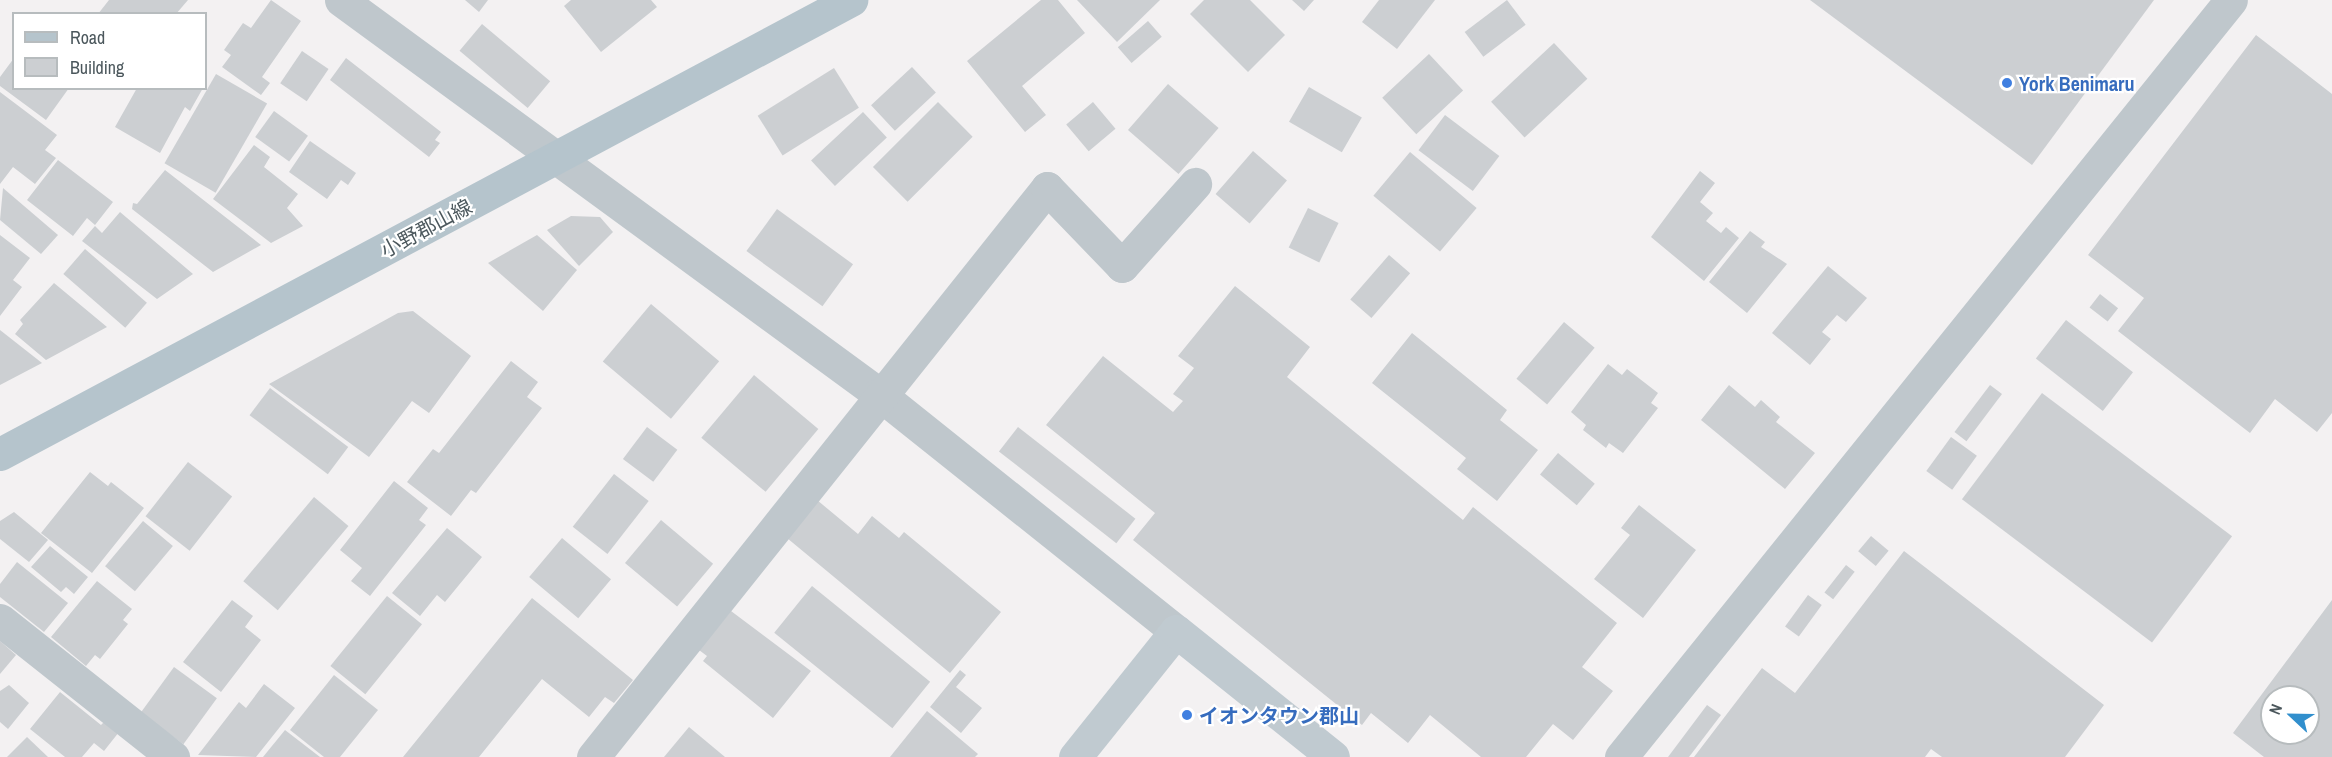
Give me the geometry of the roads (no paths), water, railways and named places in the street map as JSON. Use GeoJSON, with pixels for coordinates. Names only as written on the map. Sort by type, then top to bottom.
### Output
{"type":"FeatureCollection","features":[{"type":"Feature","properties":{"kind":"main road","name":"小野郡山線"},"geometry":{"type":"LineString","coordinates":[[0,454],[851,0]]}},
{"type":"Feature","properties":{"kind":"street"},"geometry":{"type":"LineString","coordinates":[[341,0],[560,157],[879,394],[1333,757]]}},
{"type":"Feature","properties":{"kind":"street"},"geometry":{"type":"LineString","coordinates":[[1621,757],[2231,0]]}},
{"type":"Feature","properties":{"kind":"street"},"geometry":{"type":"LineString","coordinates":[[593,757],[879,394],[1047,188],[1122,266],[1195,184]]}},
{"type":"Feature","properties":{"kind":"street"},"geometry":{"type":"LineString","coordinates":[[0,620],[173,757]]}},
{"type":"Feature","properties":{"kind":"street"},"geometry":{"type":"LineString","coordinates":[[1075,757],[1176,631]]}},
{"type":"Feature","properties":{"kind":"place","name":"York Benimaru"},"geometry":{"type":"Point","coordinates":[2007,83]}},
{"type":"Feature","properties":{"kind":"place","name":"イオンタウン郡山"},"geometry":{"type":"Point","coordinates":[1187,715]}}]}
